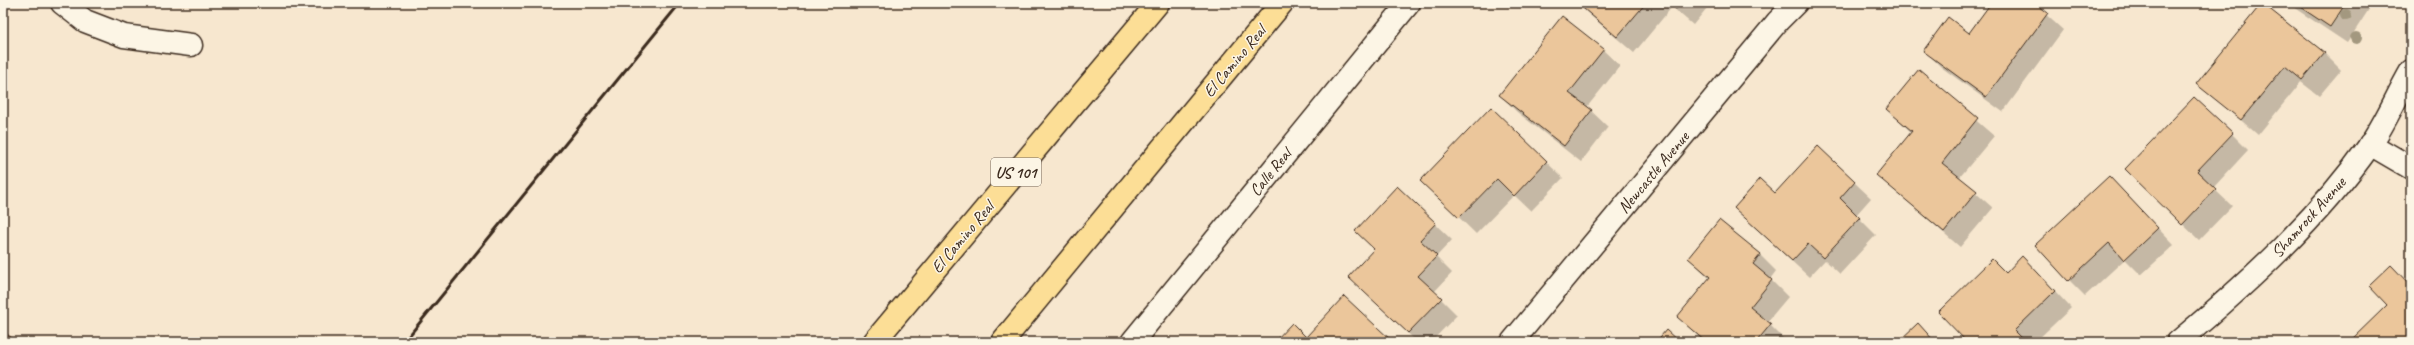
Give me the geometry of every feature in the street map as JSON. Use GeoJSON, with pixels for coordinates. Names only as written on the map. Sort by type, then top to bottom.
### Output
{"type":"FeatureCollection","features":[{"type":"Feature","properties":{"kind":"highway","name":"El Camino Real"},"geometry":{"type":"LineString","coordinates":[[874,342],[1158,3]]}},
{"type":"Feature","properties":{"kind":"highway","name":"El Camino Real"},"geometry":{"type":"LineString","coordinates":[[1002,342],[1282,3]]}},
{"type":"Feature","properties":{"kind":"street"},"geometry":{"type":"LineString","coordinates":[[62,3],[85,20],[124,36],[191,45]]}},
{"type":"Feature","properties":{"kind":"street","name":"Calle Real"},"geometry":{"type":"LineString","coordinates":[[1132,342],[1409,3]]}},
{"type":"Feature","properties":{"kind":"street","name":"Newcastle Avenue"},"geometry":{"type":"LineString","coordinates":[[1512,342],[1778,21],[1796,3]]}},
{"type":"Feature","properties":{"kind":"street","name":"Shamrock Avenue"},"geometry":{"type":"LineString","coordinates":[[2178,342],[2241,289],[2310,220],[2370,144],[2411,71]]}},
{"type":"Feature","properties":{"kind":"street"},"geometry":{"type":"LineString","coordinates":[[2370,144],[2411,168]]}},
{"type":"Feature","properties":{"kind":"building"},"geometry":{"type":"Polygon","coordinates":[[[1577,3],[1646,3],[1617,37],[1577,3]]]}},
{"type":"Feature","properties":{"kind":"building"},"geometry":{"type":"Polygon","coordinates":[[[1669,3],[1681,3],[1676,9],[1669,3]]]}},
{"type":"Feature","properties":{"kind":"building"},"geometry":{"type":"Polygon","coordinates":[[[1991,3],[2035,3],[2048,13],[1986,97],[1923,51],[1948,17],[1969,33],[1991,3]]]}},
{"type":"Feature","properties":{"kind":"building"},"geometry":{"type":"Polygon","coordinates":[[[2262,3],[2325,53],[2302,80],[2285,66],[2241,120],[2196,84],[2262,3]]]}},
{"type":"Feature","properties":{"kind":"building"},"geometry":{"type":"Polygon","coordinates":[[[2294,3],[2346,3],[2330,27],[2294,3]]]}},
{"type":"Feature","properties":{"kind":"building"},"geometry":{"type":"Polygon","coordinates":[[[1562,16],[1604,49],[1569,93],[1592,110],[1564,146],[1499,95],[1562,16]]]}},
{"type":"Feature","properties":{"kind":"building"},"geometry":{"type":"Polygon","coordinates":[[[1919,69],[1978,118],[1942,163],[1977,191],[1944,232],[1876,175],[1912,131],[1886,109],[1919,69]]]}},
{"type":"Feature","properties":{"kind":"building"},"geometry":{"type":"Polygon","coordinates":[[[2194,97],[2233,133],[2197,171],[2216,189],[2182,225],[2125,169],[2194,97]]]}},
{"type":"Feature","properties":{"kind":"building"},"geometry":{"type":"Polygon","coordinates":[[[1491,107],[1547,161],[1514,196],[1497,179],[1459,218],[1420,181],[1491,107]]]}},
{"type":"Feature","properties":{"kind":"building"},"geometry":{"type":"Polygon","coordinates":[[[1818,146],[1855,181],[1840,198],[1860,218],[1823,258],[1808,244],[1792,261],[1734,208],[1760,179],[1775,193],[1818,146]]]}},
{"type":"Feature","properties":{"kind":"building"},"geometry":{"type":"Polygon","coordinates":[[[2109,176],[2158,228],[2124,260],[2109,243],[2068,281],[2035,245],[2109,176]]]}},
{"type":"Feature","properties":{"kind":"building"},"geometry":{"type":"Polygon","coordinates":[[[1397,186],[1436,223],[1420,240],[1437,256],[1418,276],[1442,298],[1408,333],[1348,277],[1374,249],[1355,231],[1397,186]]]}},
{"type":"Feature","properties":{"kind":"building"},"geometry":{"type":"Polygon","coordinates":[[[1719,220],[1761,254],[1753,264],[1772,280],[1750,307],[1771,324],[1756,342],[1706,342],[1677,317],[1710,277],[1688,258],[1719,220]]]}},
{"type":"Feature","properties":{"kind":"building"},"geometry":{"type":"Polygon","coordinates":[[[2022,256],[2055,291],[2014,331],[2025,342],[1967,342],[1938,312],[1992,259],[2006,273],[2022,256]]]}},
{"type":"Feature","properties":{"kind":"building"},"geometry":{"type":"Polygon","coordinates":[[[2391,265],[2411,286],[2411,342],[2349,342],[2387,305],[2369,286],[2391,265]]]}},
{"type":"Feature","properties":{"kind":"building"},"geometry":{"type":"Polygon","coordinates":[[[1344,296],[1393,342],[1274,342],[1292,323],[1306,337],[1344,296]]]}},
{"type":"Feature","properties":{"kind":"building"},"geometry":{"type":"Polygon","coordinates":[[[1918,323],[1935,342],[1898,342],[1918,323]]]}},
{"type":"Feature","properties":{"kind":"building"},"geometry":{"type":"Polygon","coordinates":[[[1666,330],[1679,342],[1656,342],[1666,330]]]}},
{"type":"Feature","properties":{"kind":"building"},"geometry":{"type":"Polygon","coordinates":[[[3,331],[17,342],[3,342],[3,331]]]}},
{"type":"Feature","properties":{"kind":"railway"},"geometry":{"type":"LineString","coordinates":[[404,342],[680,3]]}}]}
